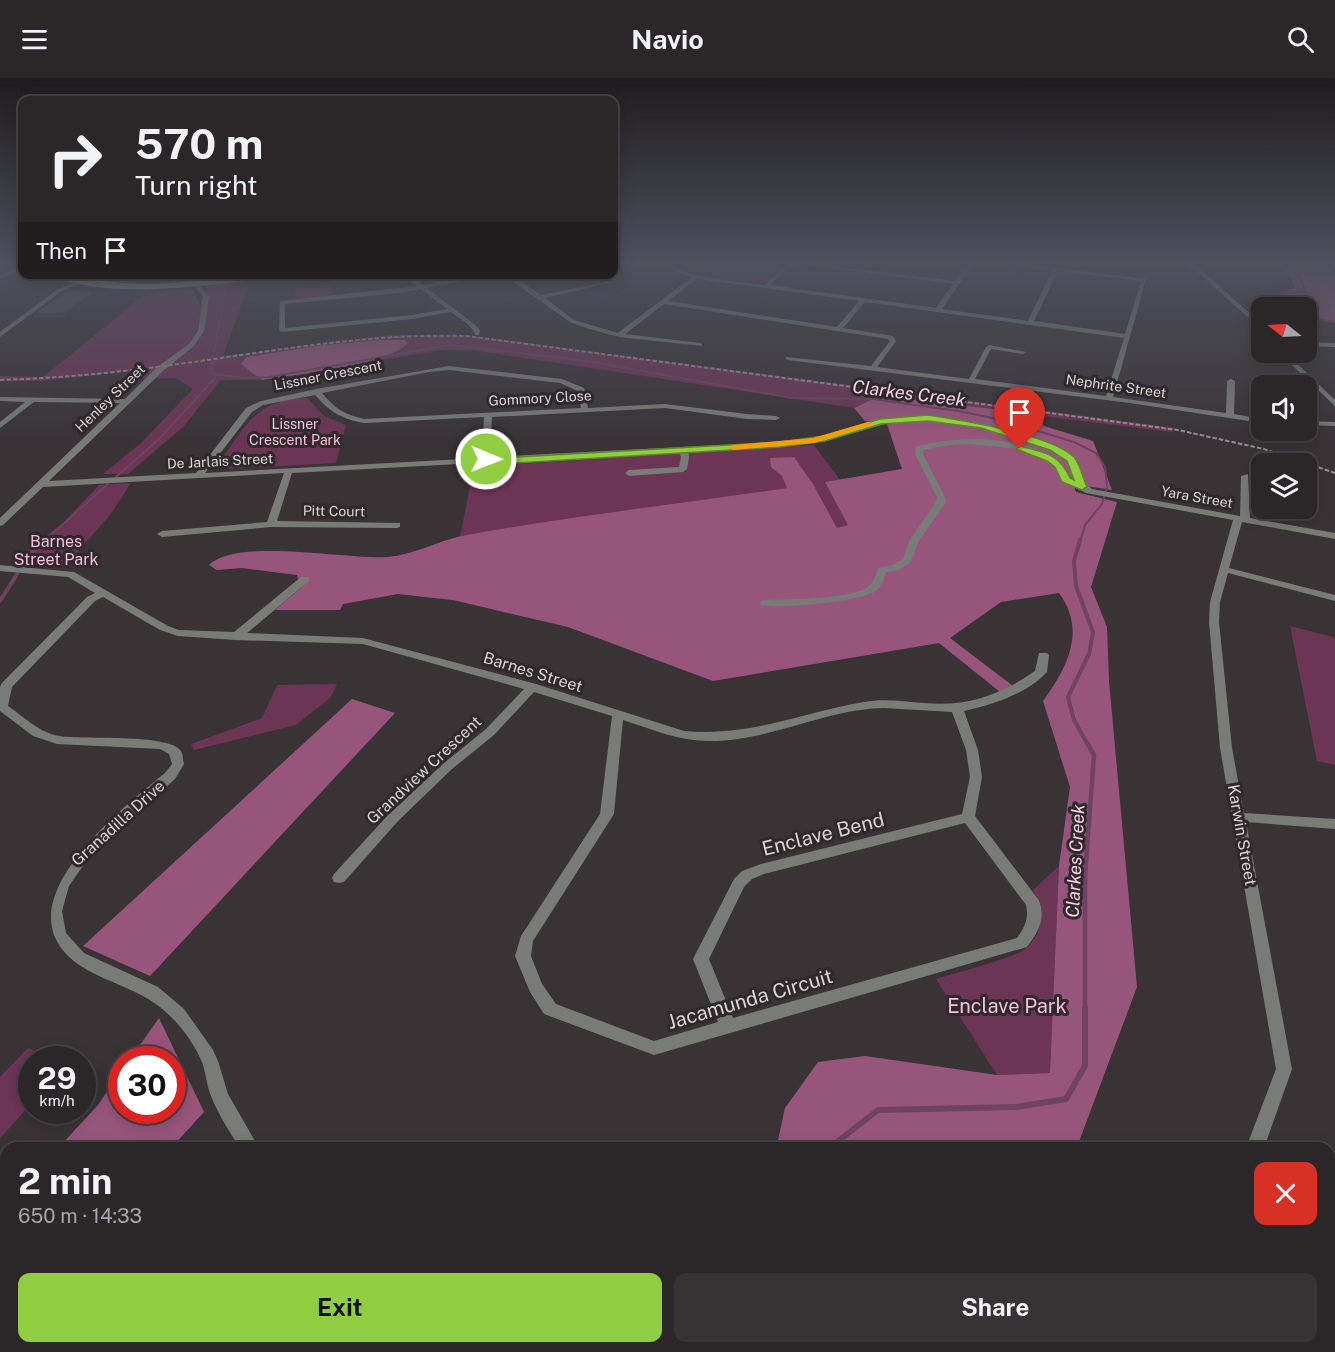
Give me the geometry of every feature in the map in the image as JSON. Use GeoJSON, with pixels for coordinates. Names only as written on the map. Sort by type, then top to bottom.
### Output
{"type":"FeatureCollection","features":[{"type":"Feature","properties":{"kind":"street"},"geometry":{"type":"LineString","coordinates":[[0,335],[16,323]]}},
{"type":"Feature","properties":{"kind":"street","name":"Henley Street"},"geometry":{"type":"LineString","coordinates":[[0,523],[165,364],[192,345],[200,334],[202,323]]}},
{"type":"Feature","properties":{"kind":"street"},"geometry":{"type":"LineString","coordinates":[[282,323],[282,330],[350,323]]}},
{"type":"Feature","properties":{"kind":"street"},"geometry":{"type":"LineString","coordinates":[[470,323],[477,330],[477,334]]}},
{"type":"Feature","properties":{"kind":"street"},"geometry":{"type":"LineString","coordinates":[[580,323],[619,335],[700,345]]}},
{"type":"Feature","properties":{"kind":"street"},"geometry":{"type":"LineString","coordinates":[[619,335],[634,323]]}},
{"type":"Feature","properties":{"kind":"street"},"geometry":{"type":"LineString","coordinates":[[815,323],[891,337],[893,341],[873,368]]}},
{"type":"Feature","properties":{"kind":"street"},"geometry":{"type":"LineString","coordinates":[[840,327],[843,323]]}},
{"type":"Feature","properties":{"kind":"street"},"geometry":{"type":"LineString","coordinates":[[1033,323],[1127,336]]}},
{"type":"Feature","properties":{"kind":"street"},"geometry":{"type":"LineString","coordinates":[[1109,398],[1131,323]]}},
{"type":"Feature","properties":{"kind":"street"},"geometry":{"type":"LineString","coordinates":[[1317,345],[1335,345]]}},
{"type":"Feature","properties":{"kind":"street"},"geometry":{"type":"LineString","coordinates":[[971,381],[989,347],[1023,352]]}},
{"type":"Feature","properties":{"kind":"street","name":"Nephrite Street"},"geometry":{"type":"LineString","coordinates":[[788,358],[1109,398],[1251,419]]}},
{"type":"Feature","properties":{"kind":"street"},"geometry":{"type":"LineString","coordinates":[[1291,363],[1335,404]]}},
{"type":"Feature","properties":{"kind":"street"},"geometry":{"type":"LineString","coordinates":[[1299,363],[1313,377],[1319,388]]}},
{"type":"Feature","properties":{"kind":"street","name":"Lissner Crescent"},"geometry":{"type":"LineString","coordinates":[[198,476],[249,410],[270,400],[429,370],[460,368],[570,383],[581,390],[585,410]]}},
{"type":"Feature","properties":{"kind":"street"},"geometry":{"type":"LineString","coordinates":[[1230,416],[1231,381]]}},
{"type":"Feature","properties":{"kind":"street","name":"Gommory Close"},"geometry":{"type":"LineString","coordinates":[[316,391],[334,412],[345,418],[364,421],[665,406],[742,418],[776,418]]}},
{"type":"Feature","properties":{"kind":"street"},"geometry":{"type":"LineString","coordinates":[[0,399],[127,401]]}},
{"type":"Feature","properties":{"kind":"street"},"geometry":{"type":"LineString","coordinates":[[0,426],[32,400]]}},
{"type":"Feature","properties":{"kind":"street"},"geometry":{"type":"LineString","coordinates":[[486,459],[488,414]]}},
{"type":"Feature","properties":{"kind":"street","name":"De Jarlais Street"},"geometry":{"type":"LineString","coordinates":[[41,484],[266,471],[288,472],[302,469],[464,463],[486,459],[499,461],[799,443],[825,439],[891,420],[940,419],[994,429],[1058,451],[1074,464],[1088,490]]}},
{"type":"Feature","properties":{"kind":"street"},"geometry":{"type":"LineString","coordinates":[[1317,423],[1335,424]]}},
{"type":"Feature","properties":{"kind":"street"},"geometry":{"type":"LineString","coordinates":[[765,603],[824,599],[867,591],[878,582],[882,570],[895,568],[907,561],[914,541],[941,502],[941,497],[919,454],[919,449],[928,445],[970,441],[1037,453],[1060,465],[1066,480],[1088,490]]}},
{"type":"Feature","properties":{"kind":"street"},"geometry":{"type":"LineString","coordinates":[[629,473],[683,469],[685,457],[683,450]]}},
{"type":"Feature","properties":{"kind":"street","name":"Pitt Court"},"geometry":{"type":"LineString","coordinates":[[271,524],[288,472]]}},
{"type":"Feature","properties":{"kind":"street","name":"Karwin Street"},"geometry":{"type":"LineString","coordinates":[[1245,476],[1242,519],[1223,569],[1215,602],[1214,622],[1226,748],[1284,1069],[1257,1142]]}},
{"type":"Feature","properties":{"kind":"street","name":"Yara Street"},"geometry":{"type":"LineString","coordinates":[[1088,490],[1335,536]]}},
{"type":"Feature","properties":{"kind":"street","name":"Pitt Court"},"geometry":{"type":"LineString","coordinates":[[162,534],[271,524],[397,525]]}},
{"type":"Feature","properties":{"kind":"street","name":"Barnes Street"},"geometry":{"type":"LineString","coordinates":[[4,569],[70,574],[164,628],[178,633],[363,641],[532,687],[683,735],[726,739],[868,705],[957,709],[982,703],[1020,688],[1041,672],[1043,655]]}},
{"type":"Feature","properties":{"kind":"street"},"geometry":{"type":"LineString","coordinates":[[1223,569],[1335,598]]}},
{"type":"Feature","properties":{"kind":"street"},"geometry":{"type":"LineString","coordinates":[[235,637],[305,579]]}},
{"type":"Feature","properties":{"kind":"street","name":"Granadilla Drive"},"geometry":{"type":"LineString","coordinates":[[103,593],[91,599],[6,686],[2,707],[46,737],[77,741],[164,745],[175,752],[178,764],[170,776],[75,859],[58,886],[52,910],[52,925],[64,947],[81,959],[139,984],[175,1009],[209,1059],[220,1096],[247,1142]]}},
{"type":"Feature","properties":{"kind":"street","name":"Grandview Crescent"},"geometry":{"type":"LineString","coordinates":[[339,878],[393,818],[448,766],[490,732],[532,687]]}},
{"type":"Feature","properties":{"kind":"street"},"geometry":{"type":"LineString","coordinates":[[957,709],[972,750],[976,777],[968,817]]}},
{"type":"Feature","properties":{"kind":"street","name":"Jacamunda Circuit"},"geometry":{"type":"LineString","coordinates":[[618,715],[607,814],[526,939],[523,956],[536,987],[550,1009],[654,1048],[1022,943],[1032,930],[1036,914],[1033,903],[968,817]]}},
{"type":"Feature","properties":{"kind":"street","name":"Enclave Bend"},"geometry":{"type":"LineString","coordinates":[[728,1027],[701,959],[739,883],[747,875],[761,869],[968,817]]}},
{"type":"Feature","properties":{"kind":"street"},"geometry":{"type":"LineString","coordinates":[[1239,817],[1335,824]]}},
{"type":"Feature","properties":{"kind":"green space"},"geometry":{"type":"Polygon","coordinates":[[[109,323],[235,323],[223,356],[389,335],[468,335],[1176,428],[1171,432],[880,396],[854,408],[472,350],[442,350],[262,380],[221,380],[183,427],[128,474],[103,474],[141,443],[193,389],[176,378],[142,379],[151,369],[40,381],[0,381],[0,376],[43,377],[109,323]]]}},
{"type":"Feature","properties":{"kind":"green space","name":"Lissner Crescent Park"},"geometry":{"type":"Polygon","coordinates":[[[307,398],[324,416],[346,425],[336,463],[224,469],[217,465],[244,428],[263,410],[289,400],[307,398]]]}},
{"type":"Feature","properties":{"kind":"green space"},"geometry":{"type":"Polygon","coordinates":[[[814,445],[840,480],[826,482],[849,525],[837,528],[813,484],[670,505],[453,600],[398,594],[579,519],[460,537],[474,467],[814,445]]]}},
{"type":"Feature","properties":{"kind":"green space","name":"Barnes Street Park"},"geometry":{"type":"Polygon","coordinates":[[[131,483],[110,515],[64,567],[20,565],[24,553],[62,524],[99,485],[131,483]]]}},
{"type":"Feature","properties":{"kind":"green space"},"geometry":{"type":"Polygon","coordinates":[[[1290,626],[1333,637],[1335,640],[1335,765],[1317,761],[1290,626]]]}},
{"type":"Feature","properties":{"kind":"green space"},"geometry":{"type":"Polygon","coordinates":[[[337,684],[331,697],[296,725],[194,750],[191,744],[262,718],[277,685],[337,684]]]}},
{"type":"Feature","properties":{"kind":"green space","name":"Enclave Park"},"geometry":{"type":"Polygon","coordinates":[[[1059,866],[1050,1073],[997,1075],[936,979],[997,961],[1025,949],[1036,936],[1041,921],[1039,905],[1033,890],[1059,866]]]}},
{"type":"Feature","properties":{"kind":"green space"},"geometry":{"type":"Polygon","coordinates":[[[18,1058],[18,1118],[0,1138],[0,1077],[18,1058]]]}},
{"type":"Feature","properties":{"kind":"shaded area"},"geometry":{"type":"Polygon","coordinates":[[[404,340],[408,343],[381,358],[317,372],[262,380],[241,364],[247,357],[323,345],[404,340]]]}},
{"type":"Feature","properties":{"kind":"shaded area"},"geometry":{"type":"Polygon","coordinates":[[[879,396],[1037,414],[1044,426],[1093,441],[1112,490],[1073,484],[1076,492],[1117,502],[1091,587],[1107,627],[1109,681],[1137,987],[1079,1142],[784,1142],[778,1140],[785,1108],[818,1062],[865,1056],[997,1075],[1050,1073],[1059,866],[1070,787],[1043,701],[1060,676],[1073,635],[1072,621],[1059,593],[1001,602],[950,638],[1013,686],[1000,692],[939,643],[713,681],[568,627],[453,600],[398,594],[343,604],[340,610],[275,610],[301,588],[297,575],[242,568],[217,570],[209,565],[223,557],[243,552],[267,551],[388,557],[407,554],[462,536],[584,516],[787,488],[782,476],[771,467],[770,458],[794,457],[813,484],[837,528],[848,525],[825,482],[902,469],[887,424],[865,421],[854,408],[879,396]]]}},
{"type":"Feature","properties":{"kind":"shaded area"},"geometry":{"type":"Polygon","coordinates":[[[352,699],[395,713],[150,976],[83,946],[352,699]]]}},
{"type":"Feature","properties":{"kind":"shaded area"},"geometry":{"type":"Polygon","coordinates":[[[159,1018],[172,1046],[139,1046],[159,1018]]]}},
{"type":"Feature","properties":{"kind":"shaded area"},"geometry":{"type":"Polygon","coordinates":[[[186,1074],[204,1112],[177,1142],[64,1142],[80,1124],[96,1124],[98,1105],[108,1090],[108,1124],[186,1124],[186,1074]]]}},
{"type":"Feature","properties":{"kind":"waterway","name":"Clarkes Creek"},"geometry":{"type":"LineString","coordinates":[[219,323],[211,367],[214,374],[244,378],[269,377],[450,345],[587,361],[792,398],[872,399],[958,411],[1002,420],[1074,442],[1096,453],[1105,467],[1107,486],[1102,504],[1085,525],[1080,542]]}},
{"type":"Feature","properties":{"kind":"waterway"},"geometry":{"type":"LineString","coordinates":[[116,477],[159,439],[218,375]]}},
{"type":"Feature","properties":{"kind":"waterway"},"geometry":{"type":"LineString","coordinates":[[43,542],[108,484]]}},
{"type":"Feature","properties":{"kind":"waterway"},"geometry":{"type":"LineString","coordinates":[[0,601],[26,560],[44,540]]}},
{"type":"Feature","properties":{"kind":"waterway","name":"Clarkes Creek"},"geometry":{"type":"LineString","coordinates":[[1080,540],[1074,561],[1076,586],[1093,632],[1089,654],[1068,697],[1074,720],[1088,745]]}},
{"type":"Feature","properties":{"kind":"waterway","name":"Clarkes Creek"},"geometry":{"type":"LineString","coordinates":[[837,1142],[878,1110],[1016,1107],[1066,1099],[1085,1066],[1085,876],[1094,755],[1088,744]]}},
{"type":"Feature","properties":{"kind":"railway"},"geometry":{"type":"LineString","coordinates":[[0,380],[116,372],[361,340],[466,336],[1178,430],[1264,449],[1335,473]]}},
{"type":"Feature","properties":{"kind":"slow traffic"},"geometry":{"type":"LineString","coordinates":[[733,447],[814,441],[871,424]]}},
{"type":"Feature","properties":{"kind":"route"},"geometry":{"type":"LineString","coordinates":[[486,459],[499,461],[799,443],[825,439],[880,422],[906,418],[928,418],[970,423],[1054,448],[1071,459],[1082,487],[1066,480],[1060,465],[1051,459],[1020,449]]}}]}
